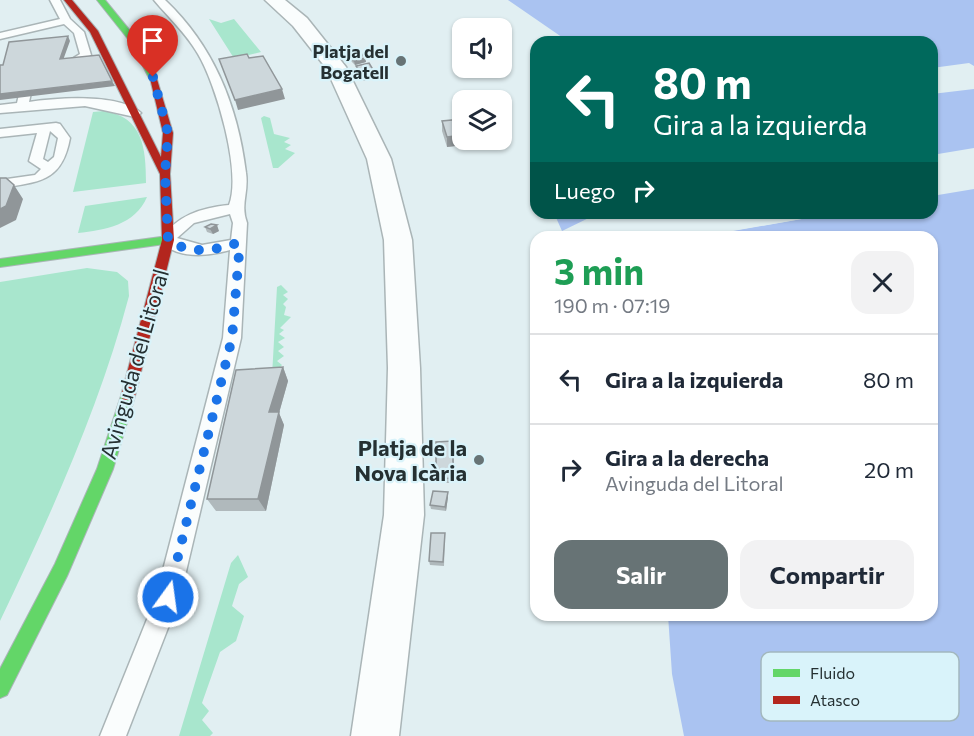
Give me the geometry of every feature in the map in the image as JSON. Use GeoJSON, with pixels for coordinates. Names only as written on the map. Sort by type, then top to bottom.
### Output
{"type":"FeatureCollection","features":[{"type":"Feature","properties":{"kind":"main road"},"geometry":{"type":"LineString","coordinates":[[68,0],[94,31],[165,174]]}},
{"type":"Feature","properties":{"kind":"main road","name":"Avinguda del Litoral"},"geometry":{"type":"LineString","coordinates":[[0,688],[61,570],[105,470],[139,359],[168,240],[165,174],[168,133],[153,77],[136,43],[101,0]]}},
{"type":"Feature","properties":{"kind":"main road"},"geometry":{"type":"LineString","coordinates":[[0,263],[168,240]]}},
{"type":"Feature","properties":{"kind":"street"},"geometry":{"type":"LineString","coordinates":[[274,0],[300,22],[336,67],[379,159],[398,240],[404,368],[404,515],[375,736]]}},
{"type":"Feature","properties":{"kind":"lane"},"geometry":{"type":"LineString","coordinates":[[22,106],[29,77],[66,68],[86,55],[78,32],[66,21],[55,0]]}},
{"type":"Feature","properties":{"kind":"lane"},"geometry":{"type":"LineString","coordinates":[[113,736],[168,597],[232,338],[238,275],[237,243],[240,223],[235,209],[239,201],[239,167],[221,90],[204,56],[171,10],[159,0]]}},
{"type":"Feature","properties":{"kind":"lane"},"geometry":{"type":"LineString","coordinates":[[0,36],[66,21]]}},
{"type":"Feature","properties":{"kind":"lane"},"geometry":{"type":"LineString","coordinates":[[0,125],[3,108],[22,106],[98,102],[135,113]]}},
{"type":"Feature","properties":{"kind":"lane"},"geometry":{"type":"LineString","coordinates":[[0,133],[56,127],[64,138],[60,158],[39,178],[0,184]]}},
{"type":"Feature","properties":{"kind":"lane"},"geometry":{"type":"LineString","coordinates":[[38,128],[44,131],[44,135],[36,161],[49,168]]}},
{"type":"Feature","properties":{"kind":"lane"},"geometry":{"type":"LineString","coordinates":[[235,209],[192,217],[176,227],[168,240],[192,251],[221,248],[237,243]]}},
{"type":"Feature","properties":{"kind":"green space"},"geometry":{"type":"Polygon","coordinates":[[[209,19],[221,23],[234,19],[261,52],[240,57],[237,63],[209,19]]]}},
{"type":"Feature","properties":{"kind":"green space"},"geometry":{"type":"Polygon","coordinates":[[[104,111],[117,114],[127,120],[140,136],[145,158],[146,183],[73,192],[93,112],[104,111]]]}},
{"type":"Feature","properties":{"kind":"green space"},"geometry":{"type":"Polygon","coordinates":[[[264,116],[270,118],[274,134],[290,138],[284,142],[291,145],[285,149],[295,153],[278,168],[273,168],[261,118],[264,116]]]}},
{"type":"Feature","properties":{"kind":"green space"},"geometry":{"type":"Polygon","coordinates":[[[147,197],[142,206],[127,220],[109,228],[78,233],[85,206],[147,197]]]}},
{"type":"Feature","properties":{"kind":"green space"},"geometry":{"type":"Polygon","coordinates":[[[87,268],[117,272],[128,281],[129,296],[103,380],[72,462],[0,621],[0,282],[87,268]]]}},
{"type":"Feature","properties":{"kind":"green space"},"geometry":{"type":"Polygon","coordinates":[[[281,285],[288,292],[283,295],[288,299],[283,304],[286,307],[284,315],[291,317],[280,328],[284,330],[279,334],[285,338],[278,342],[284,347],[278,351],[284,356],[277,361],[282,365],[272,376],[277,287],[281,285]]]}},
{"type":"Feature","properties":{"kind":"green space"},"geometry":{"type":"Polygon","coordinates":[[[238,555],[248,577],[239,584],[232,606],[244,616],[236,641],[220,652],[202,703],[209,711],[202,720],[213,733],[210,736],[179,736],[231,563],[238,555]]]}},
{"type":"Feature","properties":{"kind":"water"},"geometry":{"type":"Polygon","coordinates":[[[508,0],[974,0],[974,66],[969,63],[938,67],[938,36],[560,36],[508,0]]]}},
{"type":"Feature","properties":{"kind":"water"},"geometry":{"type":"Polygon","coordinates":[[[974,89],[974,148],[938,154],[938,93],[974,89]]]}},
{"type":"Feature","properties":{"kind":"water"},"geometry":{"type":"Polygon","coordinates":[[[974,189],[974,736],[684,736],[672,674],[668,621],[938,621],[938,231],[733,231],[802,219],[938,219],[938,195],[974,189]]]}},
{"type":"Feature","properties":{"kind":"water"},"geometry":{"type":"Polygon","coordinates":[[[557,219],[587,219],[562,231],[557,219]]]}},
{"type":"Feature","properties":{"kind":"pier"},"geometry":{"type":"Polygon","coordinates":[[[785,219],[801,219],[731,231],[716,231],[785,219]]]}},
{"type":"Feature","properties":{"kind":"building"},"geometry":{"type":"Polygon","coordinates":[[[68,36],[60,59],[99,55],[112,81],[0,94],[0,65],[3,65],[9,42],[68,36]]]}},
{"type":"Feature","properties":{"kind":"building"},"geometry":{"type":"Polygon","coordinates":[[[361,53],[365,58],[354,61],[350,56],[361,53]]]}},
{"type":"Feature","properties":{"kind":"building"},"geometry":{"type":"Polygon","coordinates":[[[247,54],[249,58],[263,56],[282,89],[235,100],[219,59],[247,54]]]}},
{"type":"Feature","properties":{"kind":"building"},"geometry":{"type":"Polygon","coordinates":[[[369,63],[375,73],[363,76],[356,66],[369,63]]]}},
{"type":"Feature","properties":{"kind":"building"},"geometry":{"type":"Polygon","coordinates":[[[452,120],[452,136],[447,137],[442,121],[452,120]]]}},
{"type":"Feature","properties":{"kind":"building"},"geometry":{"type":"Polygon","coordinates":[[[0,178],[6,178],[14,185],[6,206],[0,209],[0,178]]]}},
{"type":"Feature","properties":{"kind":"building"},"geometry":{"type":"Polygon","coordinates":[[[211,224],[217,225],[210,229],[205,227],[211,224]]]}},
{"type":"Feature","properties":{"kind":"building"},"geometry":{"type":"Polygon","coordinates":[[[283,367],[269,412],[279,412],[258,499],[207,499],[236,370],[283,367]]]}},
{"type":"Feature","properties":{"kind":"building"},"geometry":{"type":"Polygon","coordinates":[[[453,441],[453,478],[436,479],[436,442],[453,441]]]}},
{"type":"Feature","properties":{"kind":"building"},"geometry":{"type":"Polygon","coordinates":[[[433,491],[448,492],[445,507],[430,505],[433,491]]]}},
{"type":"Feature","properties":{"kind":"building"},"geometry":{"type":"Polygon","coordinates":[[[431,533],[445,533],[443,562],[429,561],[431,533]]]}},
{"type":"Feature","properties":{"kind":"traffic: fast"},"geometry":{"type":"LineString","coordinates":[[101,0],[136,43],[152,76]]}},
{"type":"Feature","properties":{"kind":"traffic: fast"},"geometry":{"type":"LineString","coordinates":[[0,263],[168,240]]}},
{"type":"Feature","properties":{"kind":"traffic: fast"},"geometry":{"type":"LineString","coordinates":[[0,688],[61,570],[105,469],[128,396]]}},
{"type":"Feature","properties":{"kind":"traffic: jam"},"geometry":{"type":"LineString","coordinates":[[68,0],[94,31],[165,174]]}},
{"type":"Feature","properties":{"kind":"traffic: jam"},"geometry":{"type":"LineString","coordinates":[[128,396],[168,240],[165,174],[168,133],[152,76]]}},
{"type":"Feature","properties":{"kind":"place","name":"Platja del Bogatell"},"geometry":{"type":"Point","coordinates":[401,61]}},
{"type":"Feature","properties":{"kind":"place","name":"Platja de la Nova Icària"},"geometry":{"type":"Point","coordinates":[479,460]}},
{"type":"Feature","properties":{"kind":"route"},"geometry":{"type":"LineString","coordinates":[[153,77],[168,133],[165,174],[168,240],[178,247],[192,251],[205,251],[237,243],[239,254],[232,338],[168,597]]}}]}
